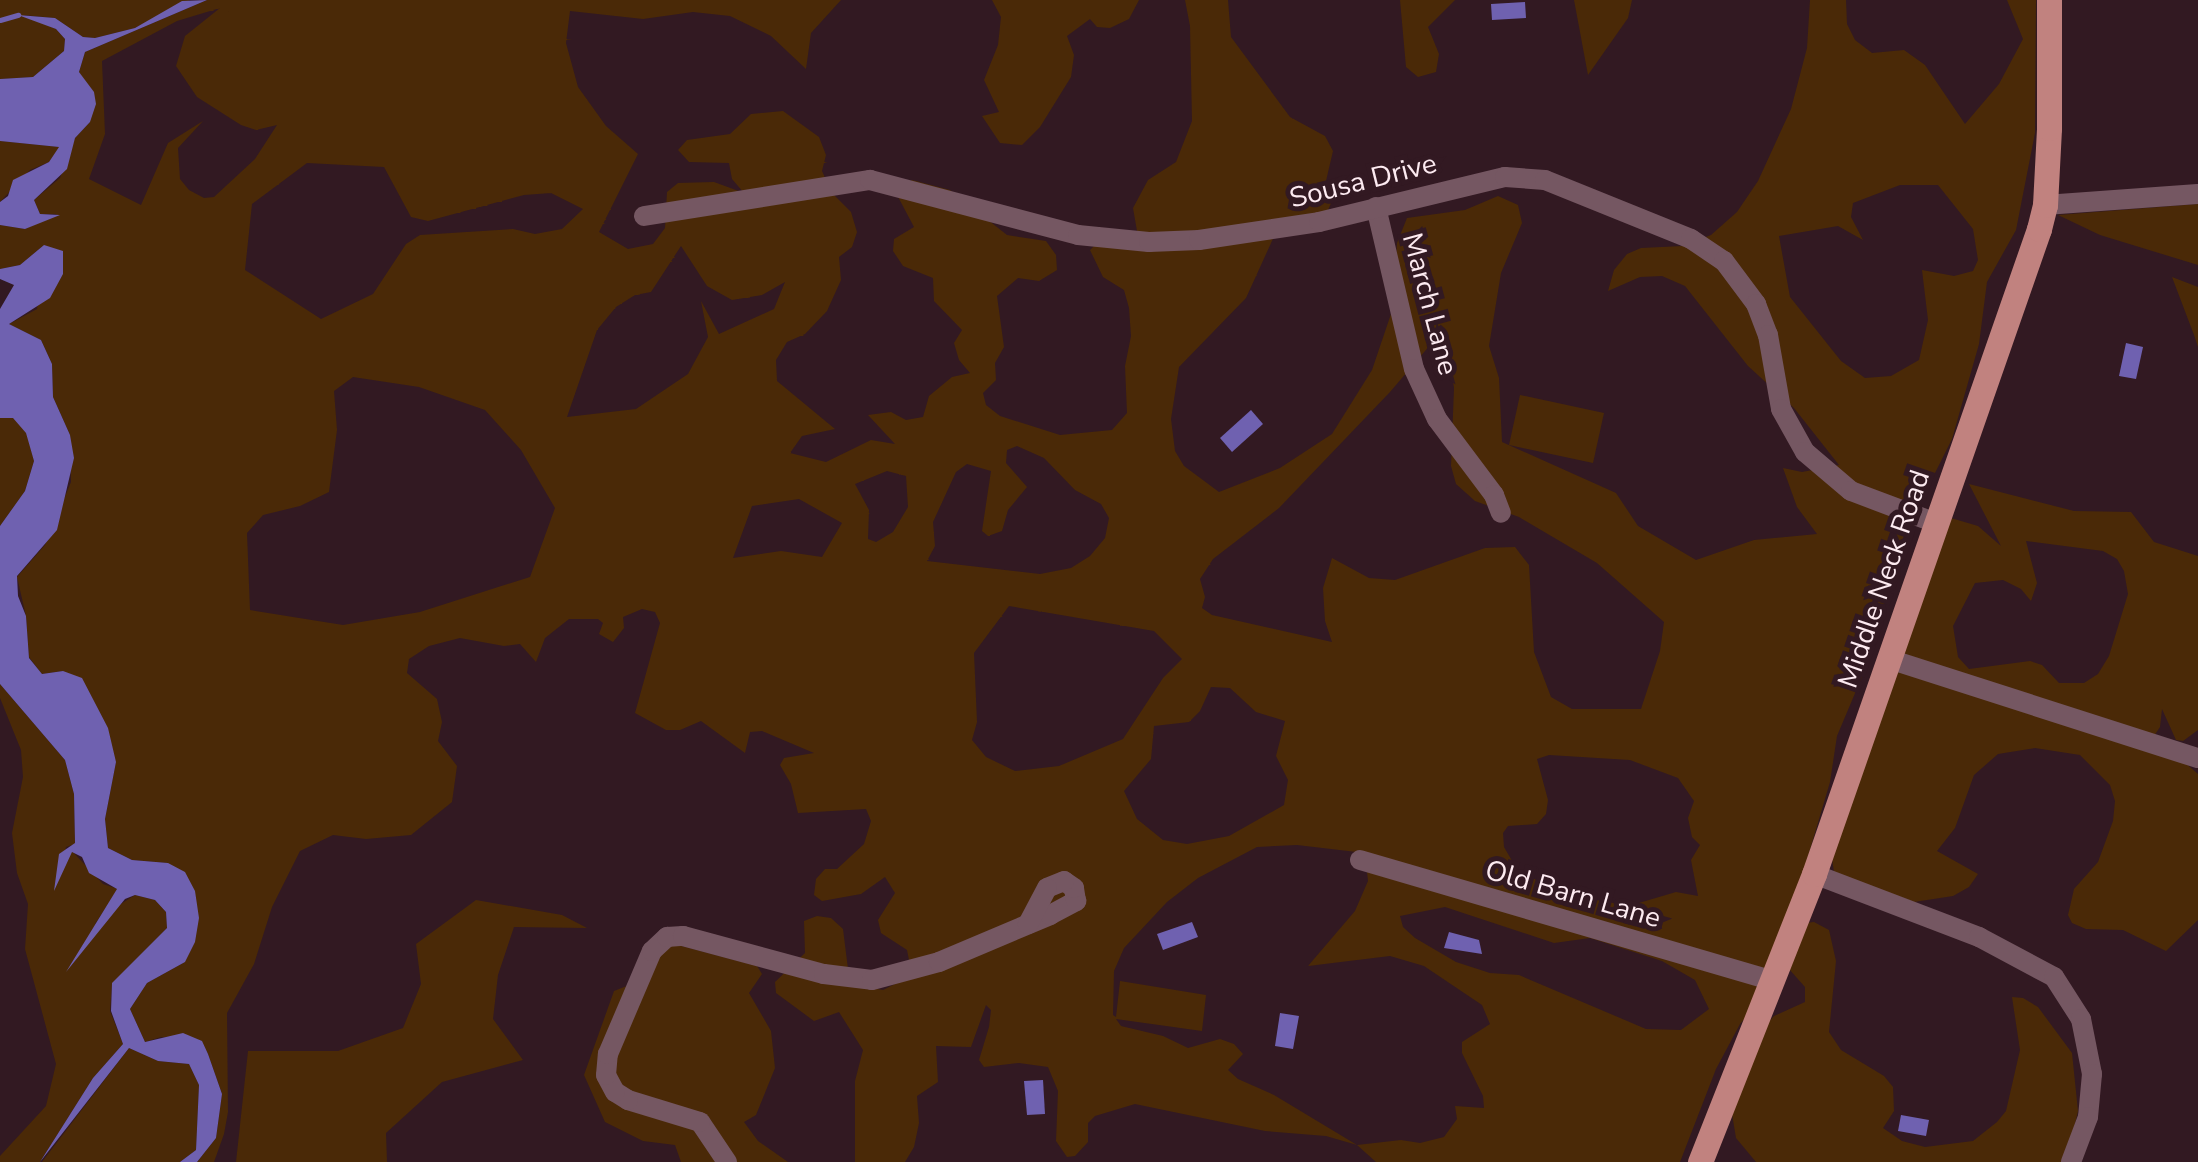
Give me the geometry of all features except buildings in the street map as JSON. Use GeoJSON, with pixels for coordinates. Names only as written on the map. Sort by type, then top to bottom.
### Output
{"type":"FeatureCollection","features":[{"type":"Feature","properties":{"kind":"main road","name":"Middle Neck Road"},"geometry":{"type":"LineString","coordinates":[[1700,1162],[1814,874],[2045,205],[2048,0]]}},
{"type":"Feature","properties":{"kind":"street","name":"Sousa Drive"},"geometry":{"type":"LineString","coordinates":[[644,216],[870,180],[898,184],[1030,226],[1149,242],[1264,232],[1466,184],[1525,177],[1573,189],[1691,238],[1724,261],[1756,304],[1768,335],[1780,410],[1805,452],[1851,490],[1936,523]]}},
{"type":"Feature","properties":{"kind":"street"},"geometry":{"type":"LineString","coordinates":[[2045,205],[2198,194]]}},
{"type":"Feature","properties":{"kind":"street","name":"March Lane"},"geometry":{"type":"LineString","coordinates":[[1376,207],[1414,369],[1437,419],[1494,495],[1502,513]]}},
{"type":"Feature","properties":{"kind":"street"},"geometry":{"type":"LineString","coordinates":[[1889,659],[2198,758]]}},
{"type":"Feature","properties":{"kind":"street","name":"Old Barn Lane"},"geometry":{"type":"LineString","coordinates":[[1360,860],[1771,980]]}},
{"type":"Feature","properties":{"kind":"street"},"geometry":{"type":"LineString","coordinates":[[1814,874],[1979,937],[2054,977],[2081,1019],[2092,1074],[2088,1117],[2072,1162]]}},
{"type":"Feature","properties":{"kind":"street"},"geometry":{"type":"LineString","coordinates":[[728,1162],[700,1122],[628,1100],[615,1092],[606,1075],[608,1054],[652,952],[667,937],[683,936],[824,974],[872,980],[939,962],[1028,924]]}},
{"type":"Feature","properties":{"kind":"shaded area"},"geometry":{"type":"Polygon","coordinates":[[[0,0],[190,0],[135,28],[95,38],[83,37],[55,18],[23,15],[56,29],[65,39],[64,51],[33,77],[0,79],[0,0]]]}},
{"type":"Feature","properties":{"kind":"shaded area"},"geometry":{"type":"Polygon","coordinates":[[[207,0],[841,0],[811,33],[806,69],[771,36],[730,16],[693,12],[643,19],[570,11],[566,43],[578,87],[606,126],[638,154],[599,232],[628,249],[653,244],[665,228],[667,192],[678,183],[714,182],[744,193],[732,179],[729,163],[689,162],[678,150],[687,140],[730,134],[751,114],[783,111],[819,137],[826,155],[822,171],[832,193],[851,212],[857,232],[852,247],[839,257],[841,280],[827,311],[805,334],[787,342],[776,360],[777,381],[835,429],[802,436],[790,453],[826,462],[871,440],[895,444],[868,415],[891,412],[906,420],[923,417],[929,396],[952,377],[970,373],[959,360],[954,343],[962,330],[934,301],[933,278],[903,266],[893,251],[894,239],[914,227],[896,193],[912,180],[950,190],[1007,235],[1046,241],[1056,255],[1057,270],[1039,281],[1018,278],[997,296],[1004,347],[995,363],[996,380],[983,393],[986,405],[1000,416],[1060,435],[1112,430],[1127,413],[1129,308],[1124,290],[1103,277],[1090,250],[1099,241],[1137,231],[1133,208],[1148,180],[1176,162],[1192,121],[1190,26],[1185,0],[1228,0],[1231,37],[1290,117],[1325,136],[1333,151],[1326,181],[1334,197],[1327,212],[1282,219],[1246,298],[1179,367],[1171,419],[1175,451],[1184,466],[1219,492],[1280,468],[1332,434],[1372,370],[1393,308],[1397,243],[1407,218],[1465,210],[1498,196],[1518,205],[1522,223],[1501,273],[1489,346],[1499,378],[1502,442],[1616,493],[1638,526],[1696,560],[1754,540],[1817,534],[1797,507],[1783,468],[1802,472],[1839,465],[1794,408],[1748,366],[1685,286],[1662,276],[1640,277],[1608,291],[1614,270],[1627,254],[1641,248],[1683,246],[1711,235],[1737,212],[1758,181],[1791,109],[1807,48],[1810,0],[1846,0],[1847,24],[1855,40],[1872,53],[1904,50],[1925,65],[1965,124],[1999,84],[2023,39],[2007,0],[2036,0],[2035,133],[2016,230],[1987,282],[1979,344],[1952,439],[1904,535],[1869,660],[1837,736],[1830,782],[1806,863],[1805,923],[1814,922],[1829,930],[1836,961],[1829,1032],[1841,1050],[1884,1076],[1893,1087],[1894,1111],[1883,1128],[1902,1141],[1925,1147],[1973,1141],[1997,1122],[2006,1111],[2020,1050],[2012,997],[2023,998],[2038,1007],[2072,1053],[2078,1111],[2066,1162],[1756,1162],[1736,1138],[1732,1114],[1754,1038],[1774,1016],[1805,1002],[1805,987],[1789,969],[1740,1024],[1716,1069],[1680,1162],[1376,1162],[1357,1145],[1326,1136],[1265,1131],[1135,1104],[1095,1116],[1088,1123],[1088,1142],[1075,1156],[1067,1157],[1056,1141],[1058,1091],[1048,1067],[1019,1063],[984,1067],[979,1060],[989,1027],[991,1010],[986,1005],[971,1047],[936,1046],[938,1082],[917,1096],[919,1123],[914,1147],[905,1162],[855,1162],[855,1081],[863,1050],[839,1012],[814,1021],[776,993],[775,982],[805,953],[804,921],[817,916],[831,918],[843,929],[848,969],[856,985],[883,990],[899,982],[909,960],[907,950],[881,933],[878,920],[895,893],[885,877],[861,894],[822,901],[814,895],[816,879],[825,869],[837,869],[864,844],[871,821],[866,809],[798,813],[791,784],[780,765],[784,758],[814,753],[762,731],[750,732],[745,753],[701,721],[680,730],[666,730],[635,713],[660,623],[655,612],[642,609],[623,617],[624,628],[613,642],[599,634],[603,623],[598,619],[569,619],[545,638],[536,662],[520,644],[504,646],[460,638],[429,646],[409,659],[407,673],[437,699],[442,722],[438,741],[457,766],[452,802],[411,835],[366,839],[333,835],[300,851],[272,907],[254,964],[227,1013],[228,1112],[224,1134],[214,1162],[197,1162],[216,1138],[222,1094],[208,1054],[201,1041],[161,1037],[145,1042],[130,1009],[147,983],[185,962],[168,863],[132,860],[108,848],[105,819],[116,762],[63,671],[42,674],[29,657],[26,616],[17,577],[45,545],[71,482],[70,435],[53,397],[52,364],[41,340],[9,324],[37,309],[44,245],[20,265],[0,269],[0,225],[25,229],[57,214],[40,214],[34,200],[60,178],[75,138],[90,122],[79,72],[85,52],[207,0]],[[220,8],[177,21],[102,61],[105,134],[89,179],[141,205],[168,143],[203,121],[178,148],[180,179],[189,190],[204,198],[214,197],[255,159],[277,125],[256,130],[241,125],[197,97],[176,66],[185,36],[220,8]],[[307,163],[252,204],[245,270],[321,319],[373,294],[406,244],[420,235],[513,229],[535,234],[562,229],[583,209],[551,193],[524,195],[428,221],[411,217],[384,167],[307,163]],[[1900,185],[1853,203],[1851,217],[1863,240],[1838,226],[1779,236],[1790,297],[1841,361],[1865,378],[1891,376],[1919,360],[1928,320],[1922,270],[1954,276],[1973,271],[1978,260],[1973,229],[1938,185],[1900,185]],[[681,246],[651,292],[635,295],[616,307],[597,330],[567,417],[636,409],[688,374],[708,337],[701,301],[719,334],[774,309],[785,282],[762,295],[732,300],[707,286],[681,246]],[[1437,323],[1431,344],[1279,508],[1213,559],[1200,579],[1205,597],[1202,608],[1212,615],[1332,642],[1325,621],[1323,588],[1332,558],[1369,578],[1395,580],[1485,548],[1515,547],[1529,565],[1534,652],[1551,697],[1572,709],[1641,709],[1660,651],[1664,622],[1597,563],[1519,517],[1475,501],[1456,484],[1451,466],[1454,388],[1448,346],[1437,323]],[[353,377],[334,391],[337,430],[329,492],[300,506],[263,515],[247,533],[250,610],[343,625],[420,612],[530,577],[555,508],[521,450],[485,410],[419,387],[353,377]],[[1017,446],[1007,450],[1006,463],[1027,487],[1008,510],[1002,531],[988,536],[982,531],[991,471],[967,464],[956,472],[933,522],[935,546],[927,561],[1040,574],[1071,568],[1090,556],[1105,538],[1109,518],[1101,504],[1075,490],[1044,458],[1017,446]],[[887,471],[855,484],[869,510],[868,539],[876,542],[893,532],[908,507],[906,476],[887,471]],[[799,499],[752,506],[733,558],[781,551],[822,557],[842,523],[799,499]],[[1009,606],[974,653],[977,722],[972,740],[986,757],[1015,771],[1059,766],[1123,739],[1163,678],[1182,659],[1154,631],[1009,606]],[[1211,687],[1200,711],[1189,722],[1154,726],[1151,759],[1124,791],[1137,819],[1163,840],[1187,844],[1229,836],[1284,805],[1288,780],[1276,756],[1285,721],[1256,712],[1230,688],[1211,687]],[[1549,755],[1537,759],[1548,800],[1546,814],[1537,824],[1508,826],[1503,833],[1504,847],[1518,871],[1559,891],[1605,902],[1632,905],[1676,892],[1698,896],[1691,860],[1700,845],[1692,837],[1688,818],[1694,801],[1678,778],[1630,760],[1549,755]],[[1297,845],[1257,847],[1198,878],[1167,902],[1124,948],[1114,971],[1116,1017],[1120,981],[1206,995],[1202,1031],[1116,1019],[1121,1026],[1163,1036],[1188,1048],[1220,1039],[1234,1044],[1243,1054],[1228,1070],[1238,1079],[1274,1095],[1357,1145],[1401,1140],[1420,1143],[1444,1137],[1457,1119],[1455,1106],[1484,1108],[1483,1096],[1462,1053],[1462,1042],[1490,1024],[1482,1005],[1424,966],[1390,956],[1308,966],[1355,911],[1368,881],[1365,853],[1297,845]],[[1445,907],[1400,916],[1403,927],[1456,962],[1490,973],[1519,975],[1646,1029],[1681,1030],[1709,1009],[1695,980],[1662,961],[1590,938],[1554,943],[1445,907]]]}},
{"type":"Feature","properties":{"kind":"shaded area"},"geometry":{"type":"Polygon","coordinates":[[[207,0],[85,52],[79,72],[94,92],[96,104],[90,122],[75,138],[67,169],[34,200],[40,214],[60,215],[25,229],[0,225],[0,202],[8,196],[13,180],[49,162],[59,147],[0,141],[0,79],[33,77],[64,51],[65,39],[56,29],[18,15],[55,18],[83,37],[95,38],[135,28],[182,1],[207,0]]]}},
{"type":"Feature","properties":{"kind":"shaded area"},"geometry":{"type":"Polygon","coordinates":[[[992,0],[1139,0],[1129,19],[1110,28],[1097,27],[1090,19],[1067,36],[1074,55],[1071,77],[1040,127],[1022,145],[1000,143],[982,116],[999,112],[984,80],[998,45],[1001,17],[992,0]]]}},
{"type":"Feature","properties":{"kind":"shaded area"},"geometry":{"type":"Polygon","coordinates":[[[1400,0],[1455,0],[1428,27],[1439,54],[1436,72],[1418,77],[1406,67],[1400,0]]]}},
{"type":"Feature","properties":{"kind":"shaded area"},"geometry":{"type":"Polygon","coordinates":[[[1574,0],[1632,0],[1628,18],[1588,75],[1574,0]]]}},
{"type":"Feature","properties":{"kind":"shaded area"},"geometry":{"type":"Polygon","coordinates":[[[1525,2],[1526,18],[1492,20],[1491,4],[1525,2]]]}},
{"type":"Feature","properties":{"kind":"shaded area"},"geometry":{"type":"Polygon","coordinates":[[[0,141],[60,147],[49,162],[30,170],[0,202],[0,141]]]}},
{"type":"Feature","properties":{"kind":"shaded area"},"geometry":{"type":"Polygon","coordinates":[[[2198,204],[2198,265],[2100,235],[2058,215],[2198,204]]]}},
{"type":"Feature","properties":{"kind":"shaded area"},"geometry":{"type":"Polygon","coordinates":[[[44,245],[63,251],[63,274],[50,298],[9,324],[41,340],[52,364],[53,397],[70,435],[74,458],[57,530],[17,576],[18,596],[26,616],[29,658],[42,674],[63,671],[82,678],[108,728],[116,762],[105,819],[108,848],[132,860],[168,863],[185,872],[195,891],[199,918],[195,942],[185,962],[147,983],[130,1009],[145,1042],[183,1033],[202,1041],[208,1054],[222,1094],[216,1138],[197,1162],[180,1162],[196,1150],[199,1085],[189,1064],[158,1061],[129,1048],[40,1162],[93,1078],[123,1044],[111,1011],[112,983],[167,928],[166,912],[155,900],[135,895],[125,899],[66,972],[117,889],[89,873],[82,857],[72,852],[54,891],[59,854],[75,843],[74,794],[65,760],[0,684],[0,526],[25,491],[34,461],[26,433],[13,418],[0,418],[0,309],[14,285],[0,279],[0,269],[20,265],[44,245]]]}},
{"type":"Feature","properties":{"kind":"shaded area"},"geometry":{"type":"Polygon","coordinates":[[[2172,277],[2198,287],[2198,347],[2194,335],[2172,277]]]}},
{"type":"Feature","properties":{"kind":"shaded area"},"geometry":{"type":"Polygon","coordinates":[[[2126,343],[2143,347],[2136,379],[2119,376],[2126,343]]]}},
{"type":"Feature","properties":{"kind":"shaded area"},"geometry":{"type":"Polygon","coordinates":[[[1520,395],[1604,413],[1593,463],[1509,445],[1520,395]]]}},
{"type":"Feature","properties":{"kind":"shaded area"},"geometry":{"type":"Polygon","coordinates":[[[1251,410],[1263,424],[1232,452],[1220,438],[1251,410]]]}},
{"type":"Feature","properties":{"kind":"shaded area"},"geometry":{"type":"Polygon","coordinates":[[[13,417],[27,433],[34,461],[25,491],[0,526],[0,418],[13,417]]]}},
{"type":"Feature","properties":{"kind":"shaded area"},"geometry":{"type":"Polygon","coordinates":[[[1969,484],[2074,511],[2131,512],[2154,542],[2198,556],[2198,730],[2183,741],[2176,740],[2162,709],[2160,727],[2154,736],[2198,774],[2198,920],[2166,951],[2123,930],[2086,929],[2072,923],[2068,915],[2074,889],[2098,862],[2113,821],[2115,801],[2110,785],[2080,755],[2035,748],[1998,754],[1974,775],[1955,828],[1937,851],[1978,874],[1969,887],[1953,896],[1914,902],[1834,872],[1831,852],[1951,518],[1978,526],[2001,546],[1969,484]],[[2026,541],[2037,583],[2031,601],[2021,589],[2003,580],[1975,583],[1953,626],[1958,657],[1969,669],[2030,661],[2042,665],[2059,683],[2084,683],[2098,674],[2109,656],[2128,594],[2124,571],[2117,559],[2103,551],[2026,541]]]}},
{"type":"Feature","properties":{"kind":"shaded area"},"geometry":{"type":"Polygon","coordinates":[[[0,684],[65,760],[74,794],[75,844],[66,847],[62,867],[72,851],[103,884],[118,889],[95,924],[103,925],[113,909],[135,895],[155,900],[166,912],[167,928],[112,984],[110,1011],[123,1044],[93,1078],[40,1162],[0,1162],[0,1156],[46,1106],[56,1064],[25,949],[28,904],[17,873],[12,833],[23,777],[21,750],[0,698],[0,684]]]}},
{"type":"Feature","properties":{"kind":"shaded area"},"geometry":{"type":"Polygon","coordinates":[[[476,900],[562,915],[587,928],[514,927],[498,975],[493,1019],[523,1060],[442,1082],[386,1133],[387,1162],[236,1162],[248,1051],[338,1051],[403,1028],[421,984],[416,944],[476,900]]]}},
{"type":"Feature","properties":{"kind":"shaded area"},"geometry":{"type":"Polygon","coordinates":[[[1192,922],[1198,937],[1163,950],[1157,934],[1192,922]]]}},
{"type":"Feature","properties":{"kind":"shaded area"},"geometry":{"type":"Polygon","coordinates":[[[1449,932],[1479,940],[1482,954],[1444,948],[1449,932]]]}},
{"type":"Feature","properties":{"kind":"shaded area"},"geometry":{"type":"Polygon","coordinates":[[[674,944],[757,966],[762,974],[749,993],[771,1031],[775,1068],[756,1115],[744,1122],[758,1141],[788,1162],[681,1162],[675,1145],[643,1141],[605,1122],[584,1075],[614,991],[647,978],[662,952],[674,944]]]}},
{"type":"Feature","properties":{"kind":"shaded area"},"geometry":{"type":"Polygon","coordinates":[[[1280,1013],[1299,1016],[1293,1049],[1275,1046],[1280,1013]]]}},
{"type":"Feature","properties":{"kind":"shaded area"},"geometry":{"type":"Polygon","coordinates":[[[129,1048],[158,1061],[189,1064],[199,1085],[196,1150],[180,1162],[42,1162],[129,1048]]]}},
{"type":"Feature","properties":{"kind":"shaded area"},"geometry":{"type":"Polygon","coordinates":[[[1043,1080],[1045,1114],[1027,1115],[1024,1081],[1043,1080]]]}},
{"type":"Feature","properties":{"kind":"shaded area"},"geometry":{"type":"Polygon","coordinates":[[[1901,1115],[1929,1120],[1926,1136],[1898,1131],[1901,1115]]]}},
{"type":"Feature","properties":{"kind":"waterway"},"geometry":{"type":"LineString","coordinates":[[0,20],[18,15]]}}]}
